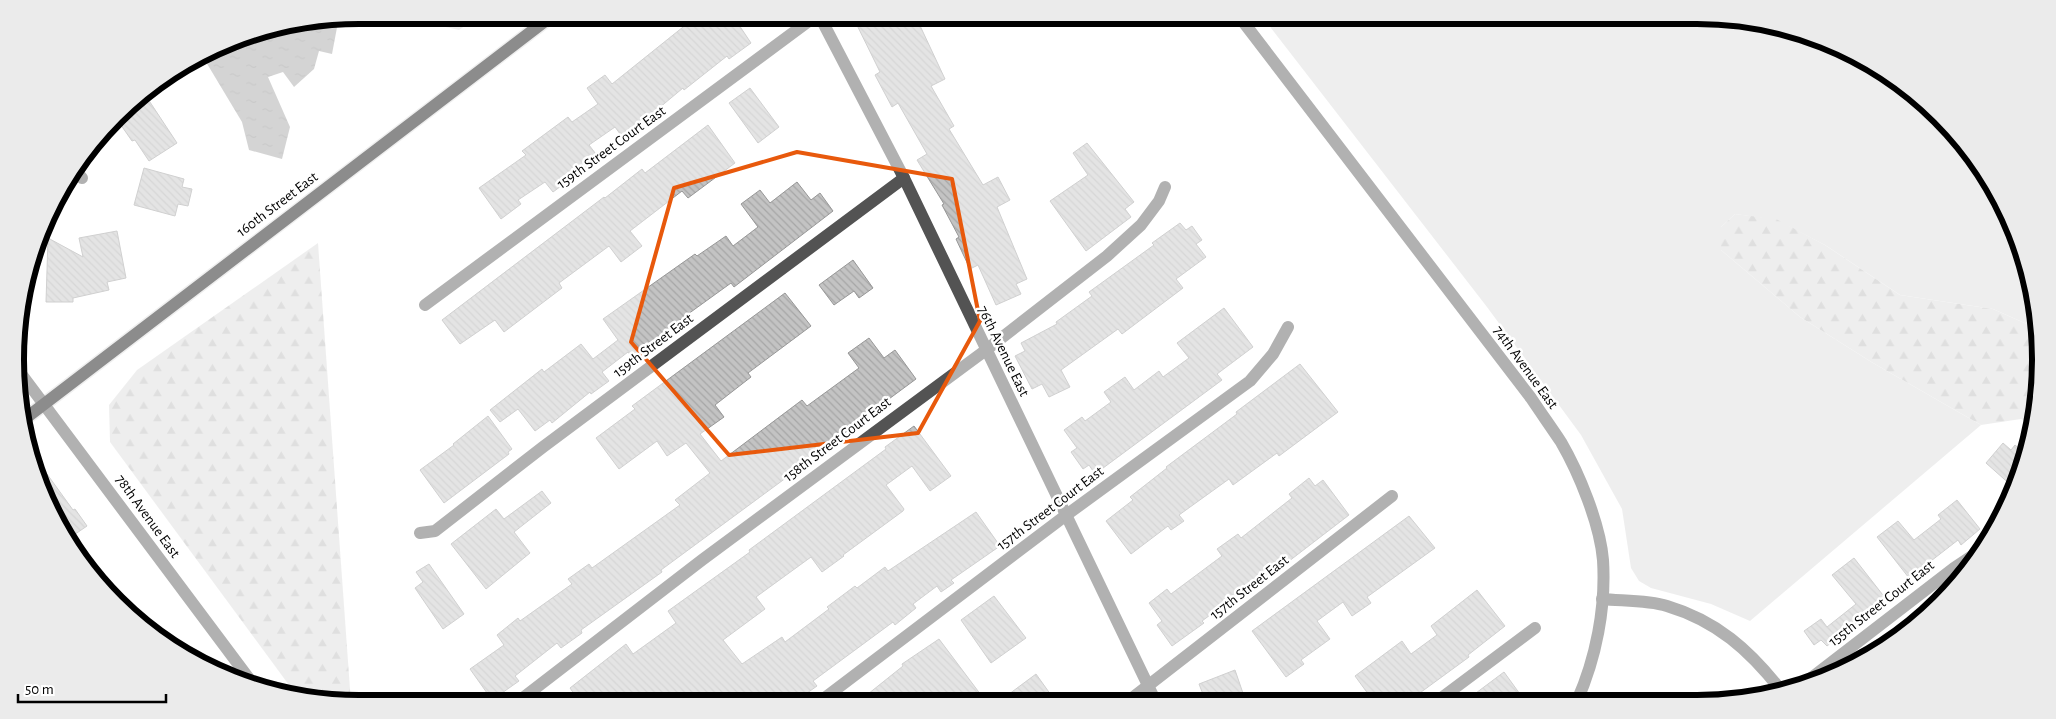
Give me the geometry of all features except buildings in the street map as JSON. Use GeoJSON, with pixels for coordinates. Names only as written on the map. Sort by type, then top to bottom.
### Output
{"type":"FeatureCollection","features":[{"type":"Feature","properties":{"kind":"main road","name":"160th Street East"},"geometry":{"type":"LineString","coordinates":[[29,416],[541,24]]}},
{"type":"Feature","properties":{"kind":"street","name":"159th Street Court East"},"geometry":{"type":"LineString","coordinates":[[424,305],[806,24]]}},
{"type":"Feature","properties":{"kind":"street","name":"76th Avenue East"},"geometry":{"type":"LineString","coordinates":[[823,24],[904,178],[1152,695]]}},
{"type":"Feature","properties":{"kind":"street","name":"74th Avenue East"},"geometry":{"type":"LineString","coordinates":[[1245,24],[1525,390],[1561,443],[1584,489],[1596,525],[1603,559],[1602,599],[1594,658],[1579,695]]}},
{"type":"Feature","properties":{"kind":"street","name":"159th Street East"},"geometry":{"type":"LineString","coordinates":[[420,533],[435,531],[904,178]]}},
{"type":"Feature","properties":{"kind":"street","name":"158th Street Court East"},"geometry":{"type":"LineString","coordinates":[[526,695],[702,560],[986,350],[1114,250],[1141,225],[1160,200],[1165,187]]}},
{"type":"Feature","properties":{"kind":"street","name":"157th Street Court East"},"geometry":{"type":"LineString","coordinates":[[829,695],[1065,516],[1250,381],[1273,354],[1288,327]]}},
{"type":"Feature","properties":{"kind":"street","name":"78th Avenue East"},"geometry":{"type":"LineString","coordinates":[[24,378],[246,675]]}},
{"type":"Feature","properties":{"kind":"street","name":"157th Street East"},"geometry":{"type":"LineString","coordinates":[[1136,695],[1392,496]]}},
{"type":"Feature","properties":{"kind":"street","name":"155th Street Court East"},"geometry":{"type":"LineString","coordinates":[[1819,672],[1966,560]]}},
{"type":"Feature","properties":{"kind":"street"},"geometry":{"type":"LineString","coordinates":[[1602,599],[1666,605],[1714,626],[1733,638],[1751,655],[1776,686]]}},
{"type":"Feature","properties":{"kind":"street"},"geometry":{"type":"LineString","coordinates":[[1445,695],[1535,628]]}},
{"type":"Feature","properties":{"kind":"highlighted area"},"geometry":{"type":"Polygon","coordinates":[[[797,152],[952,179],[980,321],[918,433],[729,455],[631,342],[674,188],[797,152]]]}},
{"type":"Feature","properties":{"kind":"green space"},"geometry":{"type":"Polygon","coordinates":[[[433,24],[467,24],[459,30],[433,24]]]}},
{"type":"Feature","properties":{"kind":"green space"},"geometry":{"type":"Polygon","coordinates":[[[1268,24],[1718,24],[1762,30],[1825,49],[1883,80],[1901,93],[1934,122],[1963,155],[1998,211],[2007,231],[2021,273],[2030,326],[1993,309],[1900,295],[1825,245],[1776,220],[1735,214],[1721,227],[1721,250],[1800,317],[1873,363],[1981,425],[1750,621],[1711,604],[1651,588],[1639,581],[1631,568],[1622,509],[1581,435],[1487,307],[1268,24]]]}},
{"type":"Feature","properties":{"kind":"green space"},"geometry":{"type":"Polygon","coordinates":[[[1735,214],[1776,219],[1825,245],[1900,295],[1993,309],[2030,326],[2032,381],[2026,422],[2021,419],[1981,425],[1873,363],[1800,317],[1721,250],[1721,227],[1735,214]]]}},
{"type":"Feature","properties":{"kind":"green space"},"geometry":{"type":"Polygon","coordinates":[[[318,243],[350,695],[291,688],[110,442],[109,405],[137,370],[318,243]]]}},
{"type":"Feature","properties":{"kind":"water"},"geometry":{"type":"Polygon","coordinates":[[[338,24],[332,54],[319,51],[314,69],[294,87],[283,72],[268,77],[290,127],[282,159],[249,150],[242,122],[206,61],[231,49],[273,35],[338,24]]]}}]}
